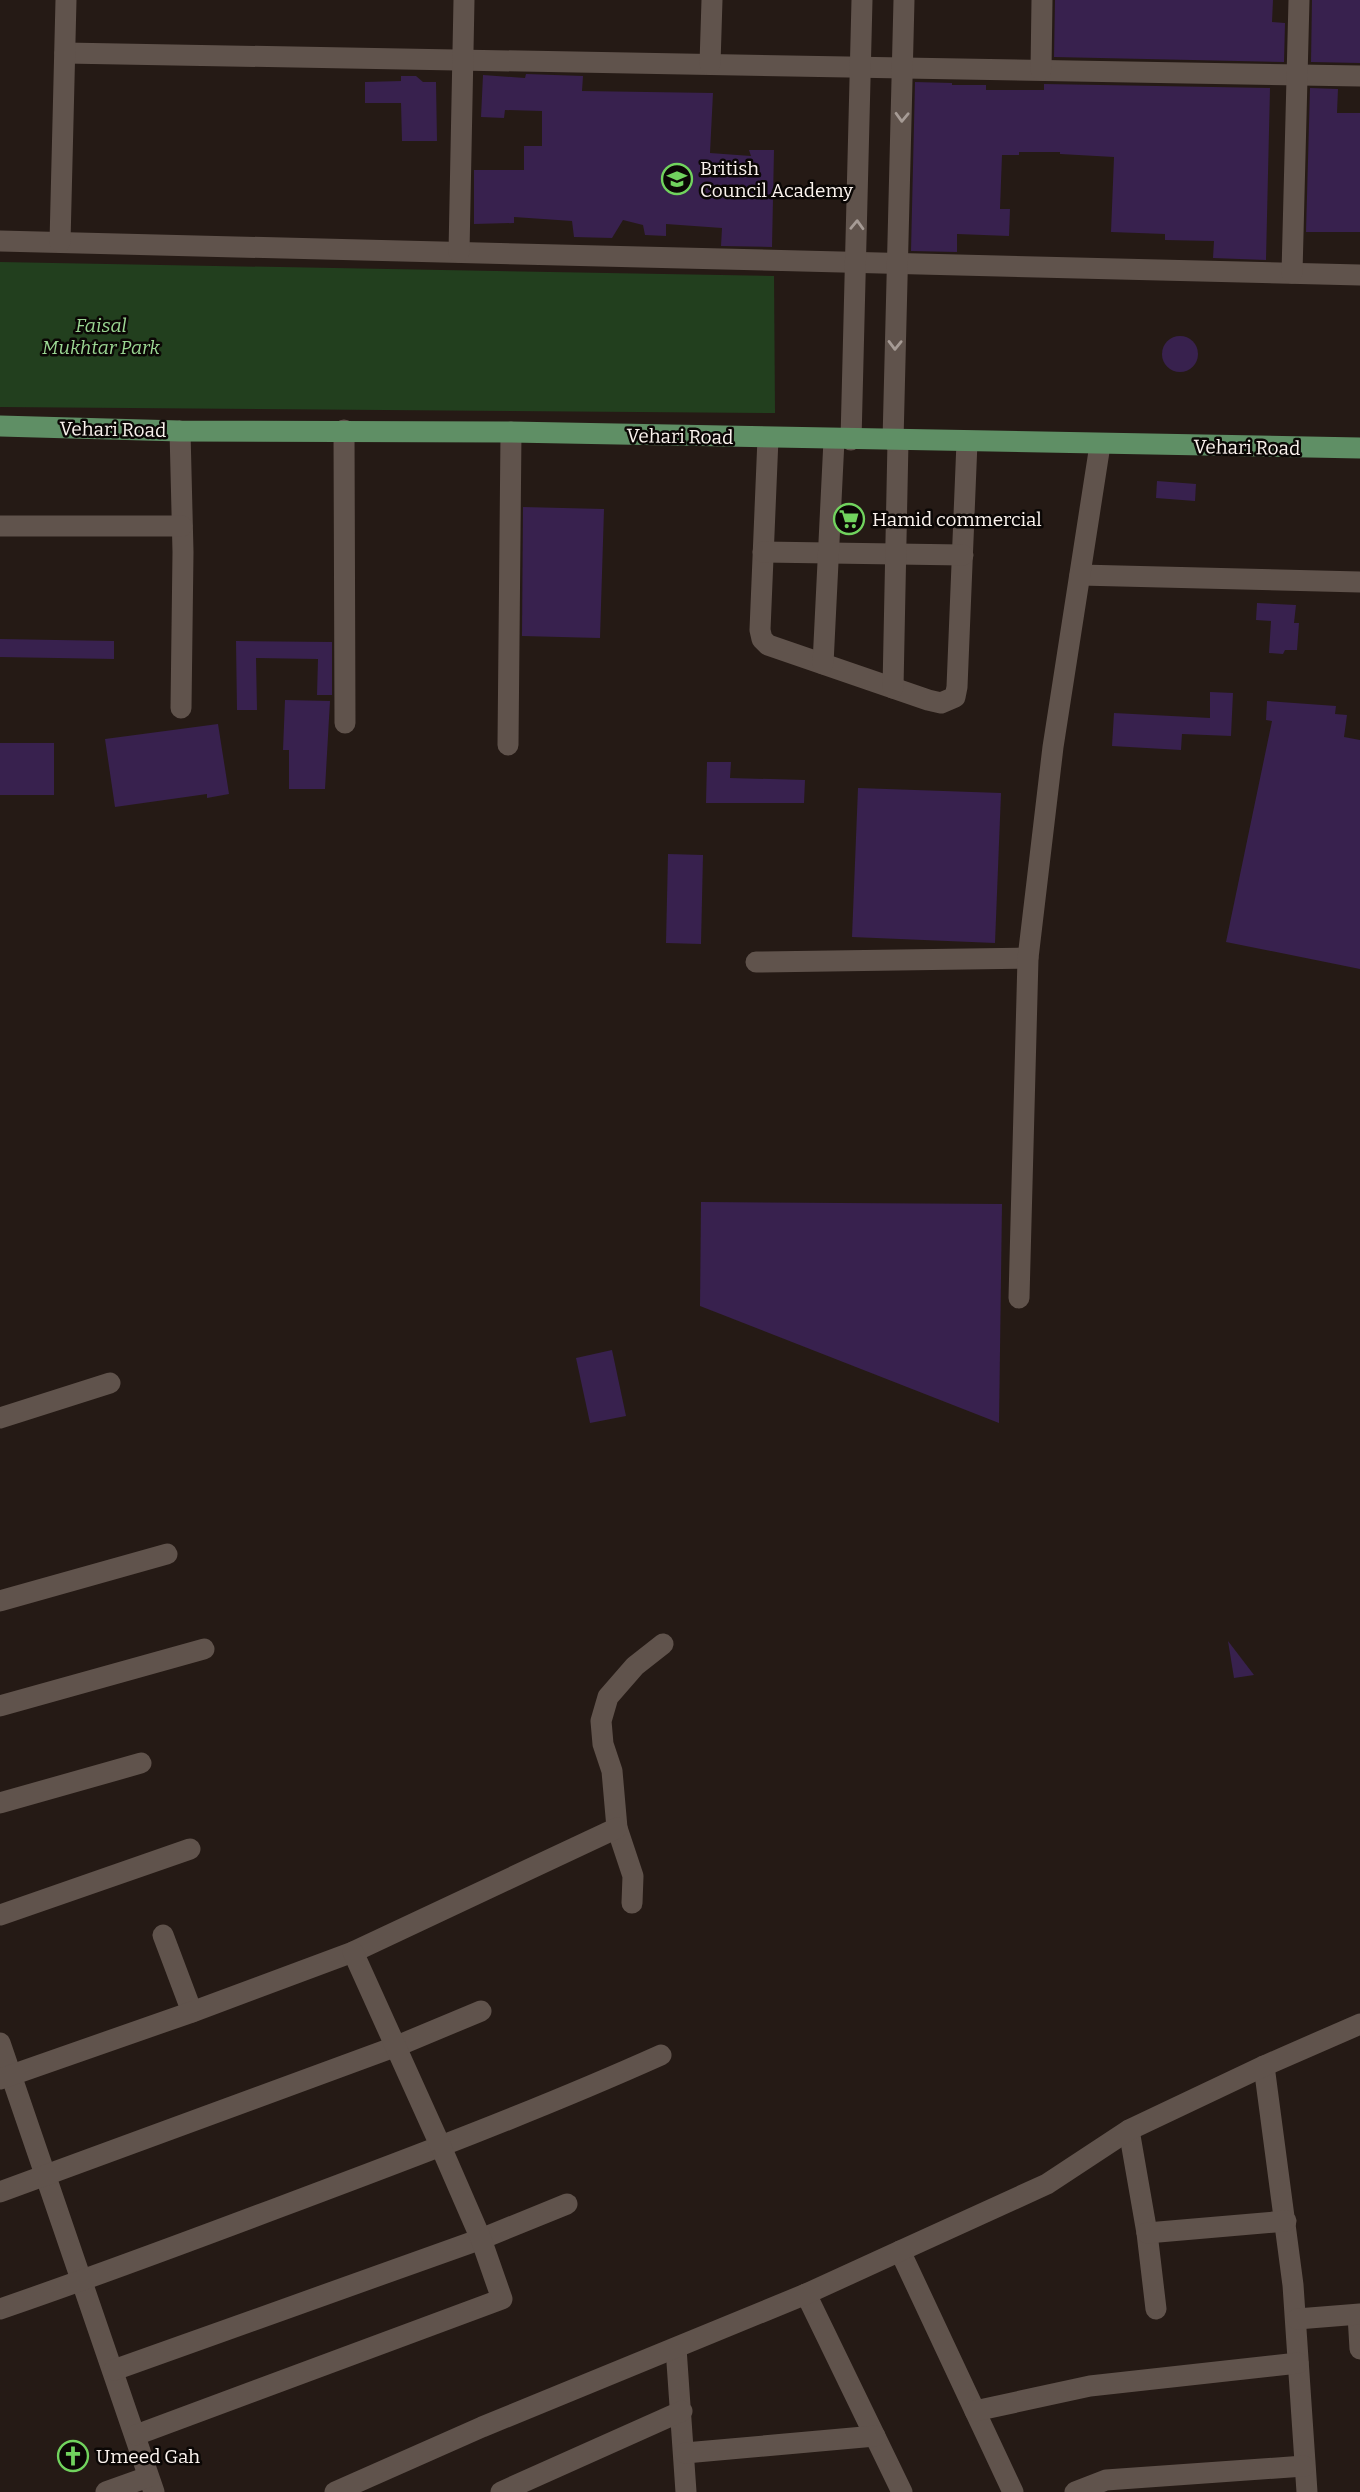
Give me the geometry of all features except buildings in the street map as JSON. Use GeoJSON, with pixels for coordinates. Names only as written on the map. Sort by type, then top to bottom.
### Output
{"type":"FeatureCollection","features":[{"type":"Feature","properties":{"kind":"main road","name":"Vehari Road"},"geometry":{"type":"LineString","coordinates":[[0,426],[180,431],[511,432],[1360,448]]}},
{"type":"Feature","properties":{"kind":"street"},"geometry":{"type":"LineString","coordinates":[[61,242],[66,0]]}},
{"type":"Feature","properties":{"kind":"street"},"geometry":{"type":"LineString","coordinates":[[459,252],[464,0]]}},
{"type":"Feature","properties":{"kind":"street"},"geometry":{"type":"LineString","coordinates":[[710,64],[712,0]]}},
{"type":"Feature","properties":{"kind":"street"},"geometry":{"type":"LineString","coordinates":[[823,664],[828,553],[843,440],[855,263],[862,0]]}},
{"type":"Feature","properties":{"kind":"street"},"geometry":{"type":"LineString","coordinates":[[893,688],[897,264],[904,0]]}},
{"type":"Feature","properties":{"kind":"street"},"geometry":{"type":"LineString","coordinates":[[1041,70],[1042,0]]}},
{"type":"Feature","properties":{"kind":"street"},"geometry":{"type":"LineString","coordinates":[[1292,274],[1299,0]]}},
{"type":"Feature","properties":{"kind":"street"},"geometry":{"type":"LineString","coordinates":[[65,54],[1360,76]]}},
{"type":"Feature","properties":{"kind":"street"},"geometry":{"type":"LineString","coordinates":[[0,241],[1360,275]]}},
{"type":"Feature","properties":{"kind":"street"},"geometry":{"type":"LineString","coordinates":[[344,430],[345,723]]}},
{"type":"Feature","properties":{"kind":"street"},"geometry":{"type":"LineString","coordinates":[[180,431],[181,708]]}},
{"type":"Feature","properties":{"kind":"street"},"geometry":{"type":"LineString","coordinates":[[508,745],[511,432]]}},
{"type":"Feature","properties":{"kind":"street"},"geometry":{"type":"LineString","coordinates":[[768,438],[760,630],[762,639],[768,645],[941,702],[955,697],[957,687],[967,442]]}},
{"type":"Feature","properties":{"kind":"street"},"geometry":{"type":"LineString","coordinates":[[1019,1298],[1028,958],[1053,747],[1100,445]]}},
{"type":"Feature","properties":{"kind":"street"},"geometry":{"type":"LineString","coordinates":[[0,526],[182,526]]}},
{"type":"Feature","properties":{"kind":"street"},"geometry":{"type":"LineString","coordinates":[[763,552],[963,555]]}},
{"type":"Feature","properties":{"kind":"street"},"geometry":{"type":"LineString","coordinates":[[1080,575],[1360,582]]}},
{"type":"Feature","properties":{"kind":"street"},"geometry":{"type":"LineString","coordinates":[[756,962],[1028,958]]}},
{"type":"Feature","properties":{"kind":"street"},"geometry":{"type":"LineString","coordinates":[[0,1418],[110,1383]]}},
{"type":"Feature","properties":{"kind":"street"},"geometry":{"type":"LineString","coordinates":[[0,1601],[167,1554]]}},
{"type":"Feature","properties":{"kind":"street"},"geometry":{"type":"LineString","coordinates":[[632,1903],[633,1876],[617,1828],[612,1771],[603,1744],[601,1721],[608,1697],[635,1665],[663,1644]]}},
{"type":"Feature","properties":{"kind":"street"},"geometry":{"type":"LineString","coordinates":[[0,1706],[204,1649]]}},
{"type":"Feature","properties":{"kind":"street"},"geometry":{"type":"LineString","coordinates":[[0,1803],[141,1762]]}},
{"type":"Feature","properties":{"kind":"street"},"geometry":{"type":"LineString","coordinates":[[6,2077],[353,1952],[617,1828]]}},
{"type":"Feature","properties":{"kind":"street"},"geometry":{"type":"LineString","coordinates":[[0,1915],[190,1849]]}},
{"type":"Feature","properties":{"kind":"street"},"geometry":{"type":"LineString","coordinates":[[163,1935],[192,2012]]}},
{"type":"Feature","properties":{"kind":"street"},"geometry":{"type":"LineString","coordinates":[[136,2435],[502,2299],[481,2239],[353,1952]]}},
{"type":"Feature","properties":{"kind":"street"},"geometry":{"type":"LineString","coordinates":[[0,2192],[397,2046],[481,2011]]}},
{"type":"Feature","properties":{"kind":"street"},"geometry":{"type":"LineString","coordinates":[[335,2492],[482,2427],[806,2294],[1046,2184],[1129,2130],[1360,2024]]}},
{"type":"Feature","properties":{"kind":"street"},"geometry":{"type":"LineString","coordinates":[[0,2043],[6,2077],[46,2174],[151,2485],[106,2492]]}},
{"type":"Feature","properties":{"kind":"street"},"geometry":{"type":"LineString","coordinates":[[0,2309],[83,2281],[441,2147],[661,2055]]}},
{"type":"Feature","properties":{"kind":"street"},"geometry":{"type":"LineString","coordinates":[[1264,2066],[1297,2319],[1307,2492]]}},
{"type":"Feature","properties":{"kind":"street"},"geometry":{"type":"LineString","coordinates":[[1129,2130],[1147,2233],[1156,2309]]}},
{"type":"Feature","properties":{"kind":"street"},"geometry":{"type":"LineString","coordinates":[[114,2370],[481,2239],[567,2204]]}},
{"type":"Feature","properties":{"kind":"street"},"geometry":{"type":"LineString","coordinates":[[1147,2233],[1286,2221]]}},
{"type":"Feature","properties":{"kind":"street"},"geometry":{"type":"LineString","coordinates":[[900,2251],[1013,2492]]}},
{"type":"Feature","properties":{"kind":"street"},"geometry":{"type":"LineString","coordinates":[[806,2294],[902,2492]]}},
{"type":"Feature","properties":{"kind":"street"},"geometry":{"type":"LineString","coordinates":[[1297,2319],[1359,2314],[1360,2349]]}},
{"type":"Feature","properties":{"kind":"street"},"geometry":{"type":"LineString","coordinates":[[676,2348],[686,2492]]}},
{"type":"Feature","properties":{"kind":"street"},"geometry":{"type":"LineString","coordinates":[[975,2411],[1090,2385],[1298,2363]]}},
{"type":"Feature","properties":{"kind":"street"},"geometry":{"type":"LineString","coordinates":[[501,2492],[526,2486],[682,2411]]}},
{"type":"Feature","properties":{"kind":"street"},"geometry":{"type":"LineString","coordinates":[[685,2453],[875,2436]]}},
{"type":"Feature","properties":{"kind":"street"},"geometry":{"type":"LineString","coordinates":[[1074,2492],[1106,2480],[1304,2466]]}},
{"type":"Feature","properties":{"kind":"green space","name":"Faisal Mukhtar Park"},"geometry":{"type":"Polygon","coordinates":[[[0,262],[774,276],[775,413],[0,407],[0,262]]]}},
{"type":"Feature","properties":{"kind":"place","name":"British Council Academy"},"geometry":{"type":"Point","coordinates":[677,179]}},
{"type":"Feature","properties":{"kind":"place","name":"Hamid commercial"},"geometry":{"type":"Point","coordinates":[849,519]}},
{"type":"Feature","properties":{"kind":"place","name":"Umeed Gah"},"geometry":{"type":"Point","coordinates":[73,2456]}}]}
